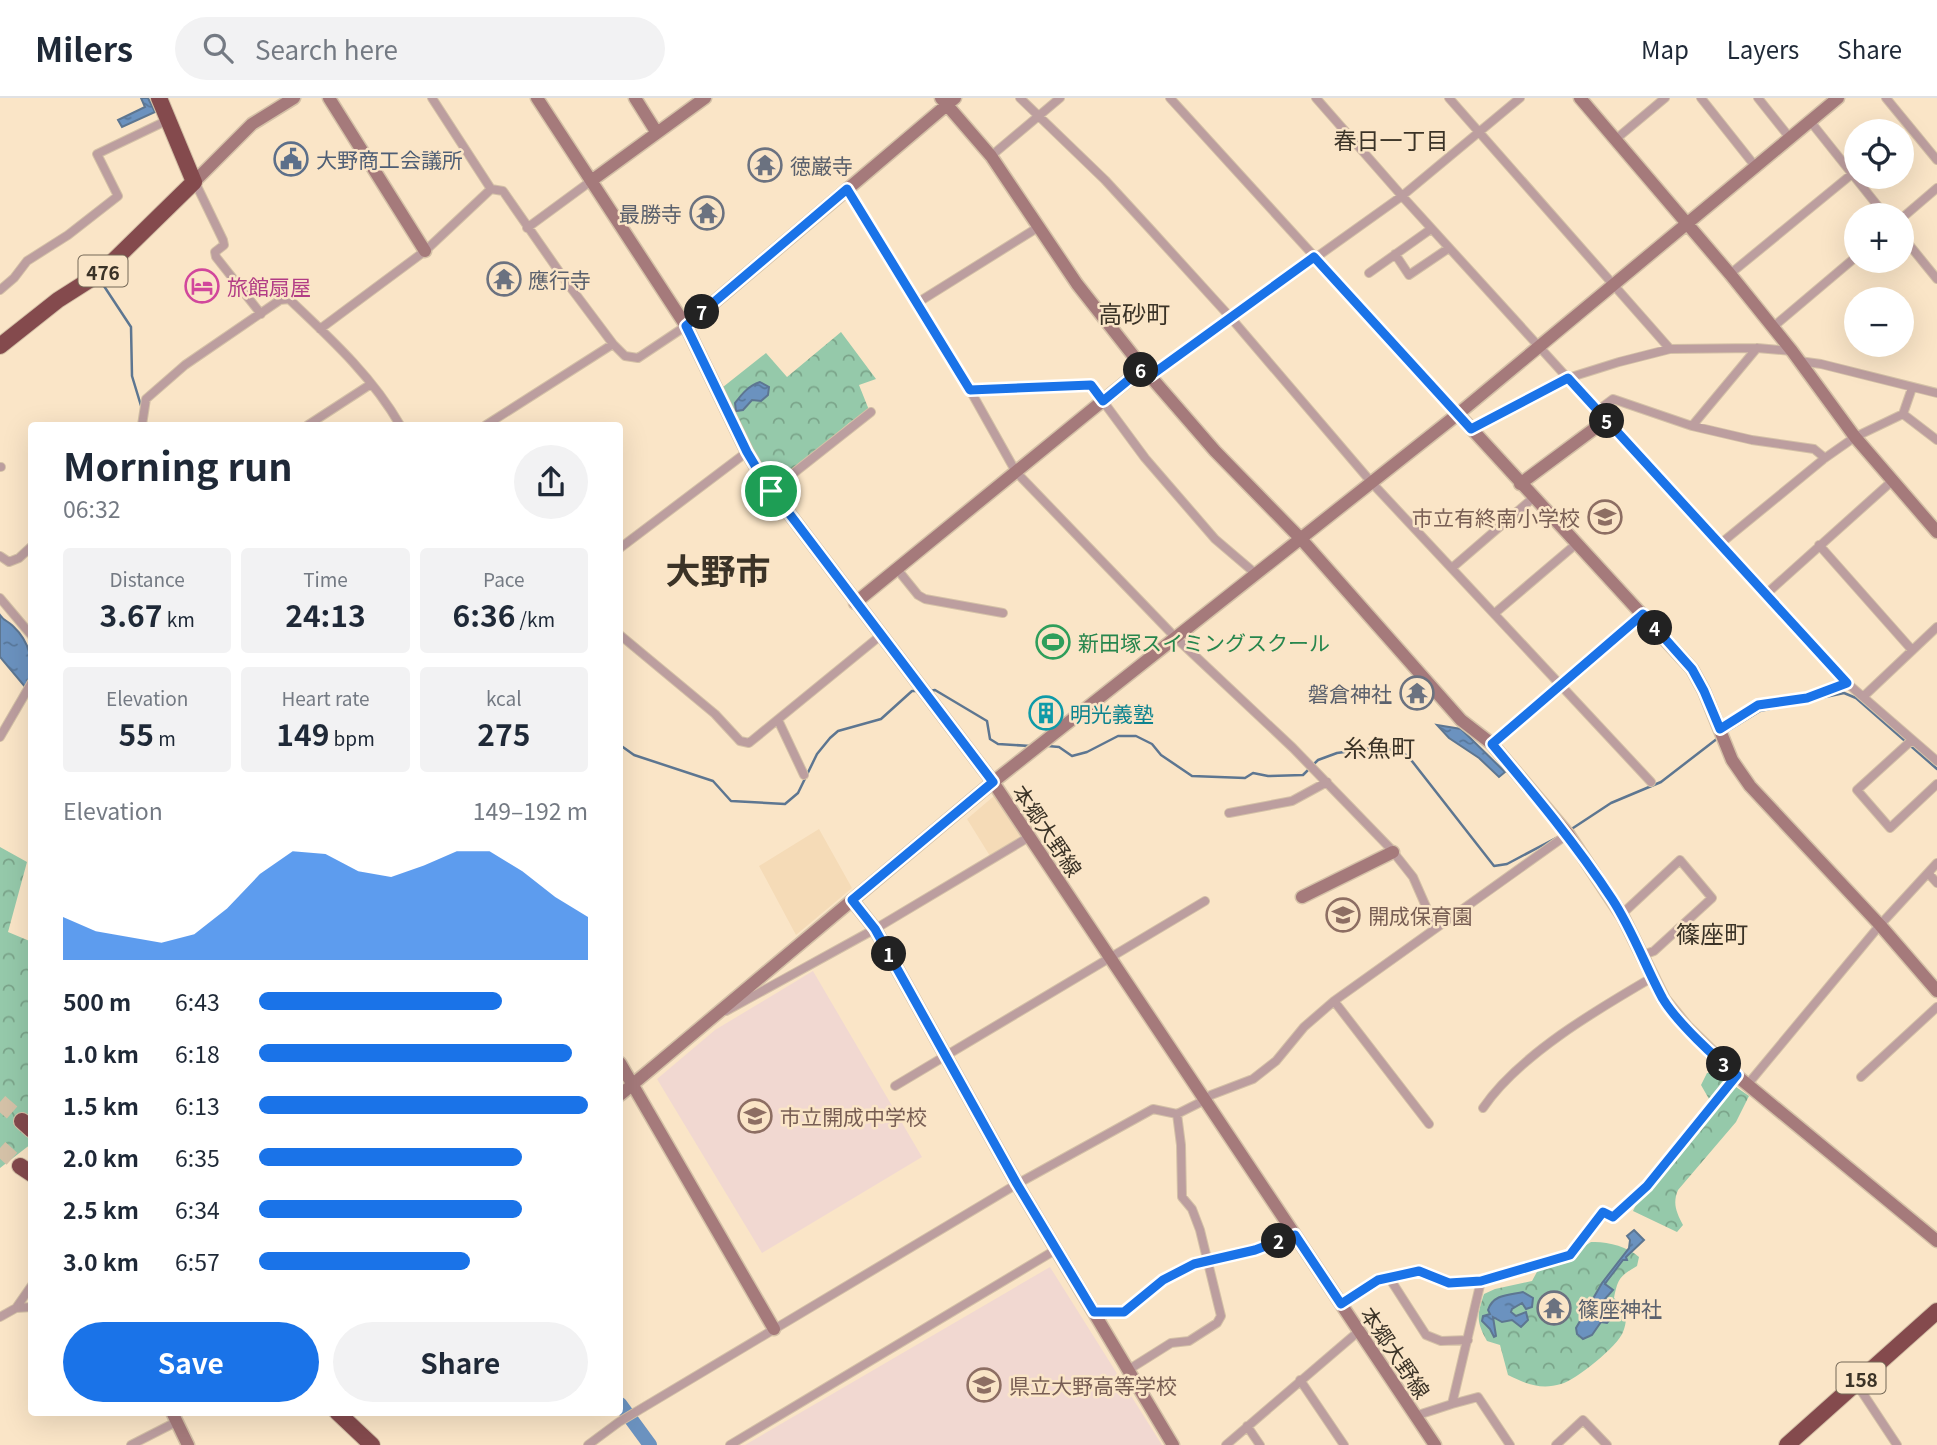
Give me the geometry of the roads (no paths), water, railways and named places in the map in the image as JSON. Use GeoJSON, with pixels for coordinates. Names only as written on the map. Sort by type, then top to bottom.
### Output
{"type":"FeatureCollection","features":[{"type":"Feature","properties":{"kind":"highway"},"geometry":{"type":"LineString","coordinates":[[159,98],[194,181]]}},
{"type":"Feature","properties":{"kind":"highway","name":"476"},"geometry":{"type":"LineString","coordinates":[[0,346],[58,300],[102,272],[194,181]]}},
{"type":"Feature","properties":{"kind":"highway","name":"158"},"geometry":{"type":"LineString","coordinates":[[1787,1445],[1937,1311]]}},
{"type":"Feature","properties":{"kind":"highway"},"geometry":{"type":"LineString","coordinates":[[341,1416],[372,1445]]}},
{"type":"Feature","properties":{"kind":"street"},"geometry":{"type":"LineString","coordinates":[[261,314],[216,257],[215,252],[224,245],[223,240],[194,181],[252,124],[294,98]]}},
{"type":"Feature","properties":{"kind":"street"},"geometry":{"type":"LineString","coordinates":[[329,98],[425,251]]}},
{"type":"Feature","properties":{"kind":"street"},"geometry":{"type":"LineString","coordinates":[[432,98],[491,189],[503,191],[527,228],[613,344],[625,356],[638,358],[686,326],[948,100],[991,156],[1077,284],[1147,372],[1214,451],[1301,540],[1461,720],[1492,744],[1568,834],[1622,914],[1664,1000],[1686,1027],[1737,1075],[1937,1241]]}},
{"type":"Feature","properties":{"kind":"street","name":"本郷大野線"},"geometry":{"type":"LineString","coordinates":[[537,98],[686,326],[747,452],[771,491],[993,782],[1435,1445]]}},
{"type":"Feature","properties":{"kind":"street"},"geometry":{"type":"LineString","coordinates":[[635,98],[657,133]]}},
{"type":"Feature","properties":{"kind":"street"},"geometry":{"type":"LineString","coordinates":[[527,228],[705,98]]}},
{"type":"Feature","properties":{"kind":"street"},"geometry":{"type":"LineString","coordinates":[[1020,98],[1105,180],[1231,318],[1373,483],[1651,782]]}},
{"type":"Feature","properties":{"kind":"street"},"geometry":{"type":"LineString","coordinates":[[991,156],[1060,98]]}},
{"type":"Feature","properties":{"kind":"street"},"geometry":{"type":"LineString","coordinates":[[1170,98],[1575,545],[1643,614],[1692,669],[1704,691],[1732,760],[1750,786],[1880,925],[1937,991]]}},
{"type":"Feature","properties":{"kind":"street"},"geometry":{"type":"LineString","coordinates":[[1316,98],[1431,229],[1847,683],[1937,761]]}},
{"type":"Feature","properties":{"kind":"street"},"geometry":{"type":"LineString","coordinates":[[1449,98],[1670,349]]}},
{"type":"Feature","properties":{"kind":"street"},"geometry":{"type":"LineString","coordinates":[[855,603],[1103,401],[1231,318],[1402,196],[1520,98]]}},
{"type":"Feature","properties":{"kind":"street"},"geometry":{"type":"LineString","coordinates":[[1580,98],[1730,274],[1891,482],[1937,532]]}},
{"type":"Feature","properties":{"kind":"street"},"geometry":{"type":"LineString","coordinates":[[1616,139],[1665,98]]}},
{"type":"Feature","properties":{"kind":"street"},"geometry":{"type":"LineString","coordinates":[[1701,98],[1755,166]]}},
{"type":"Feature","properties":{"kind":"street"},"geometry":{"type":"LineString","coordinates":[[1758,98],[1790,138]]}},
{"type":"Feature","properties":{"kind":"street"},"geometry":{"type":"LineString","coordinates":[[623,1092],[715,1018],[993,782],[1373,483],[1838,98]]}},
{"type":"Feature","properties":{"kind":"street"},"geometry":{"type":"LineString","coordinates":[[1886,98],[1937,160]]}},
{"type":"Feature","properties":{"kind":"street"},"geometry":{"type":"LineString","coordinates":[[0,290],[27,261],[68,235],[118,196],[97,153],[168,120]]}},
{"type":"Feature","properties":{"kind":"street"},"geometry":{"type":"LineString","coordinates":[[1810,121],[1844,164]]}},
{"type":"Feature","properties":{"kind":"street"},"geometry":{"type":"LineString","coordinates":[[1730,274],[1844,181]]}},
{"type":"Feature","properties":{"kind":"street"},"geometry":{"type":"LineString","coordinates":[[1914,208],[1937,188]]}},
{"type":"Feature","properties":{"kind":"street"},"geometry":{"type":"LineString","coordinates":[[320,329],[425,251],[491,189]]}},
{"type":"Feature","properties":{"kind":"street"},"geometry":{"type":"LineString","coordinates":[[847,189],[970,390],[1016,472],[1175,637],[1327,782],[1393,852],[1413,877],[1435,927]]}},
{"type":"Feature","properties":{"kind":"street"},"geometry":{"type":"LineString","coordinates":[[1864,189],[1875,203]]}},
{"type":"Feature","properties":{"kind":"street"},"geometry":{"type":"LineString","coordinates":[[917,303],[1037,228]]}},
{"type":"Feature","properties":{"kind":"street"},"geometry":{"type":"LineString","coordinates":[[1369,273],[1431,229]]}},
{"type":"Feature","properties":{"kind":"street"},"geometry":{"type":"LineString","coordinates":[[1395,254],[1409,275],[1449,248]]}},
{"type":"Feature","properties":{"kind":"street"},"geometry":{"type":"LineString","coordinates":[[1914,251],[1937,279]]}},
{"type":"Feature","properties":{"kind":"street"},"geometry":{"type":"LineString","coordinates":[[1773,327],[1844,267]]}},
{"type":"Feature","properties":{"kind":"street"},"geometry":{"type":"LineString","coordinates":[[142,422],[146,399],[185,365],[280,300],[289,299],[371,384],[398,422]]}},
{"type":"Feature","properties":{"kind":"street"},"geometry":{"type":"LineString","coordinates":[[491,422],[613,344]]}},
{"type":"Feature","properties":{"kind":"street"},"geometry":{"type":"LineString","coordinates":[[1471,429],[1568,378],[1670,349],[1757,348],[1937,394]]}},
{"type":"Feature","properties":{"kind":"street"},"geometry":{"type":"LineString","coordinates":[[1692,426],[1757,348]]}},
{"type":"Feature","properties":{"kind":"street"},"geometry":{"type":"LineString","coordinates":[[313,422],[371,384]]}},
{"type":"Feature","properties":{"kind":"street"},"geometry":{"type":"LineString","coordinates":[[970,390],[1091,385],[1144,458],[1215,540],[1256,574]]}},
{"type":"Feature","properties":{"kind":"street"},"geometry":{"type":"LineString","coordinates":[[1720,544],[1825,458],[1855,437],[1903,414],[1912,387]]}},
{"type":"Feature","properties":{"kind":"street"},"geometry":{"type":"LineString","coordinates":[[1520,484],[1602,415],[1613,399],[1692,426],[1752,440],[1814,449],[1825,458]]}},
{"type":"Feature","properties":{"kind":"street"},"geometry":{"type":"LineString","coordinates":[[771,491],[871,412]]}},
{"type":"Feature","properties":{"kind":"street"},"geometry":{"type":"LineString","coordinates":[[1903,414],[1937,440]]}},
{"type":"Feature","properties":{"kind":"street"},"geometry":{"type":"LineString","coordinates":[[623,546],[747,452]]}},
{"type":"Feature","properties":{"kind":"street"},"geometry":{"type":"LineString","coordinates":[[1765,595],[1891,482]]}},
{"type":"Feature","properties":{"kind":"street"},"geometry":{"type":"LineString","coordinates":[[1453,568],[1533,498]]}},
{"type":"Feature","properties":{"kind":"street"},"geometry":{"type":"LineString","coordinates":[[1495,613],[1575,545]]}},
{"type":"Feature","properties":{"kind":"street"},"geometry":{"type":"LineString","coordinates":[[1819,545],[1912,650]]}},
{"type":"Feature","properties":{"kind":"street"},"geometry":{"type":"LineString","coordinates":[[0,556],[9,562],[28,550]]}},
{"type":"Feature","properties":{"kind":"street"},"geometry":{"type":"LineString","coordinates":[[897,569],[918,595],[925,599],[1003,613]]}},
{"type":"Feature","properties":{"kind":"street"},"geometry":{"type":"LineString","coordinates":[[0,598],[28,631]]}},
{"type":"Feature","properties":{"kind":"street"},"geometry":{"type":"LineString","coordinates":[[1492,744],[1643,614]]}},
{"type":"Feature","properties":{"kind":"street"},"geometry":{"type":"LineString","coordinates":[[1864,696],[1937,627]]}},
{"type":"Feature","properties":{"kind":"street"},"geometry":{"type":"LineString","coordinates":[[623,637],[715,713],[740,741],[749,743],[880,636]]}},
{"type":"Feature","properties":{"kind":"street"},"geometry":{"type":"LineString","coordinates":[[1720,729],[1758,705],[1807,698],[1847,683]]}},
{"type":"Feature","properties":{"kind":"street"},"geometry":{"type":"LineString","coordinates":[[0,737],[28,688]]}},
{"type":"Feature","properties":{"kind":"street"},"geometry":{"type":"LineString","coordinates":[[778,720],[804,775]]}},
{"type":"Feature","properties":{"kind":"street"},"geometry":{"type":"LineString","coordinates":[[1913,740],[1857,790],[1890,828],[1937,784]]}},
{"type":"Feature","properties":{"kind":"street"},"geometry":{"type":"LineString","coordinates":[[1229,813],[1292,801],[1327,782]]}},
{"type":"Feature","properties":{"kind":"street"},"geometry":{"type":"LineString","coordinates":[[588,1445],[619,1422],[1017,1184],[1153,1109],[1177,1114],[1211,1095],[1253,1079],[1276,1061],[1304,1027],[1334,1001],[1568,834]]}},
{"type":"Feature","properties":{"kind":"street"},"geometry":{"type":"LineString","coordinates":[[715,1018],[875,929],[1030,837]]}},
{"type":"Feature","properties":{"kind":"street"},"geometry":{"type":"LineString","coordinates":[[1302,897],[1393,852]]}},
{"type":"Feature","properties":{"kind":"street"},"geometry":{"type":"LineString","coordinates":[[1622,914],[1680,860],[1712,898],[1654,951],[1643,955]]}},
{"type":"Feature","properties":{"kind":"street"},"geometry":{"type":"LineString","coordinates":[[1748,1084],[1880,925],[1937,863]]}},
{"type":"Feature","properties":{"kind":"street"},"geometry":{"type":"LineString","coordinates":[[1928,873],[1937,883]]}},
{"type":"Feature","properties":{"kind":"street"},"geometry":{"type":"LineString","coordinates":[[852,900],[875,929],[1017,1184],[1173,1445]]}},
{"type":"Feature","properties":{"kind":"street"},"geometry":{"type":"LineString","coordinates":[[895,1086],[1205,901]]}},
{"type":"Feature","properties":{"kind":"street"},"geometry":{"type":"LineString","coordinates":[[1483,1108],[1513,1072],[1594,1012],[1653,976]]}},
{"type":"Feature","properties":{"kind":"street"},"geometry":{"type":"LineString","coordinates":[[1334,1001],[1429,1124]]}},
{"type":"Feature","properties":{"kind":"street"},"geometry":{"type":"LineString","coordinates":[[1861,1077],[1937,1007]]}},
{"type":"Feature","properties":{"kind":"street"},"geometry":{"type":"LineString","coordinates":[[623,1068],[774,1329]]}},
{"type":"Feature","properties":{"kind":"street"},"geometry":{"type":"LineString","coordinates":[[1341,1304],[1378,1280],[1419,1271],[1449,1283],[1481,1281],[1570,1255],[1603,1212],[1613,1217],[1647,1186],[1737,1075]]}},
{"type":"Feature","properties":{"kind":"street"},"geometry":{"type":"LineString","coordinates":[[1128,1370],[1171,1343],[1189,1340],[1217,1323],[1221,1315],[1209,1261],[1192,1209],[1182,1197],[1181,1145],[1177,1114]]}},
{"type":"Feature","properties":{"kind":"street"},"geometry":{"type":"LineString","coordinates":[[1094,1312],[1124,1312],[1163,1280],[1194,1264],[1298,1240]]}},
{"type":"Feature","properties":{"kind":"street"},"geometry":{"type":"LineString","coordinates":[[730,1445],[1057,1249]]}},
{"type":"Feature","properties":{"kind":"street"},"geometry":{"type":"LineString","coordinates":[[1390,1279],[1426,1335],[1441,1341],[1468,1340]]}},
{"type":"Feature","properties":{"kind":"street"},"geometry":{"type":"LineString","coordinates":[[1452,1404],[1481,1281]]}},
{"type":"Feature","properties":{"kind":"street"},"geometry":{"type":"LineString","coordinates":[[16,1308],[28,1291]]}},
{"type":"Feature","properties":{"kind":"street"},"geometry":{"type":"LineString","coordinates":[[0,1317],[16,1308],[28,1307]]}},
{"type":"Feature","properties":{"kind":"street"},"geometry":{"type":"LineString","coordinates":[[1226,1445],[1359,1331]]}},
{"type":"Feature","properties":{"kind":"street"},"geometry":{"type":"LineString","coordinates":[[1300,1380],[1344,1445]]}},
{"type":"Feature","properties":{"kind":"street"},"geometry":{"type":"LineString","coordinates":[[1856,1383],[1897,1445]]}},
{"type":"Feature","properties":{"kind":"street"},"geometry":{"type":"LineString","coordinates":[[1415,1416],[1478,1397],[1510,1445]]}},
{"type":"Feature","properties":{"kind":"street"},"geometry":{"type":"LineString","coordinates":[[131,1445],[174,1417],[188,1445]]}},
{"type":"Feature","properties":{"kind":"street"},"geometry":{"type":"LineString","coordinates":[[1556,1445],[1583,1420],[1607,1445]]}},
{"type":"Feature","properties":{"kind":"street"},"geometry":{"type":"LineString","coordinates":[[1247,1426],[1260,1445]]}},
{"type":"Feature","properties":{"kind":"water"},"geometry":{"type":"Polygon","coordinates":[[[141,98],[148,98],[155,112],[122,127],[118,120],[145,107],[141,98]]]}},
{"type":"Feature","properties":{"kind":"water"},"geometry":{"type":"Polygon","coordinates":[[[760,382],[769,387],[768,395],[761,401],[752,400],[743,410],[736,411],[735,403],[740,396],[760,382]]]}},
{"type":"Feature","properties":{"kind":"water"},"geometry":{"type":"Polygon","coordinates":[[[0,615],[20,634],[28,649],[28,690],[0,657],[0,615]]]}},
{"type":"Feature","properties":{"kind":"water"},"geometry":{"type":"Polygon","coordinates":[[[1437,725],[1461,729],[1505,772],[1499,777],[1479,758],[1449,738],[1437,725]]]}},
{"type":"Feature","properties":{"kind":"water"},"geometry":{"type":"Polygon","coordinates":[[[1634,1230],[1644,1240],[1626,1257],[1627,1260],[1623,1260],[1605,1284],[1613,1290],[1604,1300],[1596,1318],[1600,1319],[1601,1313],[1610,1302],[1613,1301],[1620,1308],[1607,1323],[1601,1322],[1592,1335],[1583,1339],[1577,1334],[1576,1328],[1602,1283],[1629,1248],[1630,1240],[1627,1236],[1634,1230]]]}},
{"type":"Feature","properties":{"kind":"water"},"geometry":{"type":"Polygon","coordinates":[[[1523,1292],[1533,1298],[1532,1307],[1526,1309],[1522,1303],[1511,1312],[1516,1316],[1526,1312],[1528,1320],[1521,1327],[1512,1320],[1502,1322],[1493,1317],[1494,1337],[1482,1321],[1483,1316],[1490,1314],[1490,1305],[1498,1298],[1523,1292]]]}},
{"type":"Feature","properties":{"kind":"waterway"},"geometry":{"type":"LineString","coordinates":[[100,280],[131,327],[132,376],[142,409]]}},
{"type":"Feature","properties":{"kind":"waterway"},"geometry":{"type":"LineString","coordinates":[[929,691],[935,690],[987,721],[990,739],[998,744],[1030,746]]}},
{"type":"Feature","properties":{"kind":"waterway"},"geometry":{"type":"LineString","coordinates":[[623,747],[634,755],[713,781],[731,801],[785,804],[798,793],[817,754],[838,731],[881,719],[912,691],[919,691]]}},
{"type":"Feature","properties":{"kind":"waterway"},"geometry":{"type":"LineString","coordinates":[[1726,732],[1760,711],[1844,693],[1856,698],[1937,769]]}},
{"type":"Feature","properties":{"kind":"waterway"},"geometry":{"type":"LineString","coordinates":[[1048,746],[1059,747],[1072,756],[1087,752],[1118,736],[1136,736],[1152,744],[1161,755],[1192,776],[1245,778],[1253,773],[1268,776],[1303,775],[1318,760],[1337,753],[1373,748],[1398,750],[1408,756],[1494,866],[1507,864],[1558,837]]}},
{"type":"Feature","properties":{"kind":"waterway"},"geometry":{"type":"LineString","coordinates":[[1570,830],[1611,803],[1661,782],[1718,738]]}},
{"type":"Feature","properties":{"kind":"waterway"},"geometry":{"type":"LineString","coordinates":[[623,1408],[650,1445]]}},
{"type":"Feature","properties":{"kind":"tunnel"},"geometry":{"type":"LineString","coordinates":[[0,1102],[22,1121]]}},
{"type":"Feature","properties":{"kind":"tunnel"},"geometry":{"type":"LineString","coordinates":[[0,1148],[20,1166]]}},
{"type":"Feature","properties":{"kind":"place","name":"大野商工会議所"},"geometry":{"type":"Point","coordinates":[291,159]}},
{"type":"Feature","properties":{"kind":"place","name":"徳巌寺"},"geometry":{"type":"Point","coordinates":[765,165]}},
{"type":"Feature","properties":{"kind":"place","name":"最勝寺"},"geometry":{"type":"Point","coordinates":[707,213]}},
{"type":"Feature","properties":{"kind":"place","name":"應行寺"},"geometry":{"type":"Point","coordinates":[504,279]}},
{"type":"Feature","properties":{"kind":"place","name":"旅館扇屋"},"geometry":{"type":"Point","coordinates":[202,286]}},
{"type":"Feature","properties":{"kind":"place","name":"市立有終南小学校"},"geometry":{"type":"Point","coordinates":[1605,517]}},
{"type":"Feature","properties":{"kind":"place","name":"新田塚スイミングスクール"},"geometry":{"type":"Point","coordinates":[1053,642]}},
{"type":"Feature","properties":{"kind":"place","name":"磐倉神社"},"geometry":{"type":"Point","coordinates":[1417,693]}},
{"type":"Feature","properties":{"kind":"place","name":"明光義塾"},"geometry":{"type":"Point","coordinates":[1046,713]}},
{"type":"Feature","properties":{"kind":"place","name":"開成保育園"},"geometry":{"type":"Point","coordinates":[1343,915]}},
{"type":"Feature","properties":{"kind":"place","name":"市立開成中学校"},"geometry":{"type":"Point","coordinates":[755,1116]}},
{"type":"Feature","properties":{"kind":"place","name":"篠座神社"},"geometry":{"type":"Point","coordinates":[1554,1308]}},
{"type":"Feature","properties":{"kind":"place","name":"県立大野高等学校"},"geometry":{"type":"Point","coordinates":[984,1385]}},
{"type":"Feature","properties":{"kind":"district","name":"春日一丁目"},"geometry":{"type":"Point","coordinates":[1391,139]}},
{"type":"Feature","properties":{"kind":"district","name":"高砂町"},"geometry":{"type":"Point","coordinates":[1134,312]}},
{"type":"Feature","properties":{"kind":"district","name":"大野市"},"geometry":{"type":"Point","coordinates":[718,568]}},
{"type":"Feature","properties":{"kind":"district","name":"糸魚町"},"geometry":{"type":"Point","coordinates":[1379,746]}},
{"type":"Feature","properties":{"kind":"district","name":"篠座町"},"geometry":{"type":"Point","coordinates":[1712,932]}}]}
